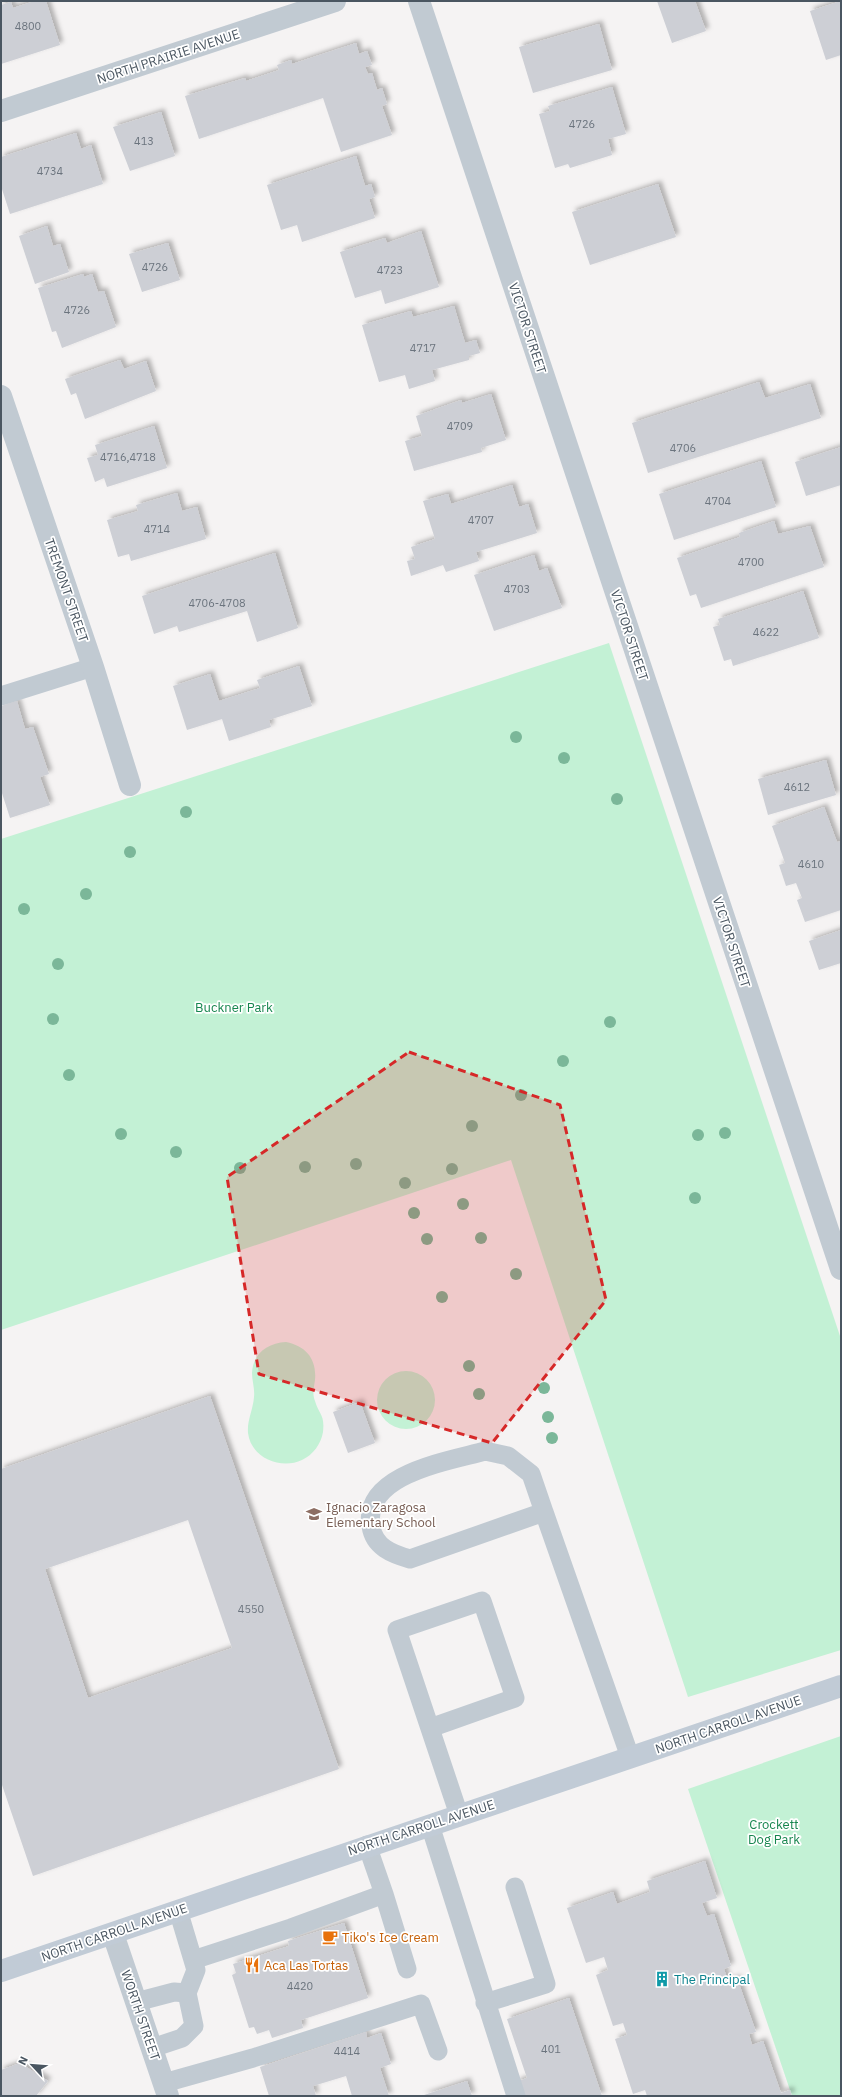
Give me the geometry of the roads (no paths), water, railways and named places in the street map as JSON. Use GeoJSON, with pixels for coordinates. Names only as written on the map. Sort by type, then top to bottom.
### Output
{"type":"FeatureCollection","features":[{"type":"Feature","properties":{"kind":"street","name":"NORTH PRAIRIE AVENUE"},"geometry":{"type":"LineString","coordinates":[[1,110],[335,1]]}},
{"type":"Feature","properties":{"kind":"street","name":"VICTOR STREET"},"geometry":{"type":"LineString","coordinates":[[420,1],[841,1269]]}},
{"type":"Feature","properties":{"kind":"street","name":"TREMONT STREET"},"geometry":{"type":"LineString","coordinates":[[1,396],[93,667],[130,785]]}},
{"type":"Feature","properties":{"kind":"street","name":"NORTH CARROLL AVENUE"},"geometry":{"type":"LineString","coordinates":[[1,1970],[113,1934],[367,1845],[841,1686]]}},
{"type":"Feature","properties":{"kind":"street","name":"WORTH STREET"},"geometry":{"type":"LineString","coordinates":[[113,1934],[166,2090]]}},
{"type":"Feature","properties":{"kind":"lane"},"geometry":{"type":"LineString","coordinates":[[1,696],[93,667]]}},
{"type":"Feature","properties":{"kind":"lane"},"geometry":{"type":"LineString","coordinates":[[544,1512],[410,1558],[391,1553],[382,1547],[372,1531],[369,1518],[374,1501],[386,1486],[416,1470],[485,1451],[508,1456],[530,1474],[544,1512],[630,1756]]}},
{"type":"Feature","properties":{"kind":"lane"},"geometry":{"type":"LineString","coordinates":[[430,1728],[515,1698],[482,1601],[397,1630],[459,1815]]}},
{"type":"Feature","properties":{"kind":"lane"},"geometry":{"type":"LineString","coordinates":[[430,1825],[485,2003],[516,2096]]}},
{"type":"Feature","properties":{"kind":"lane"},"geometry":{"type":"LineString","coordinates":[[367,1845],[407,1969]]}},
{"type":"Feature","properties":{"kind":"lane"},"geometry":{"type":"LineString","coordinates":[[485,2003],[546,1984],[515,1887]]}},
{"type":"Feature","properties":{"kind":"lane"},"geometry":{"type":"LineString","coordinates":[[193,1960],[291,1928],[384,1894]]}},
{"type":"Feature","properties":{"kind":"lane"},"geometry":{"type":"LineString","coordinates":[[152,2048],[182,2038],[194,2026],[187,1993],[196,1970],[178,1910]]}},
{"type":"Feature","properties":{"kind":"lane"},"geometry":{"type":"LineString","coordinates":[[136,2002],[174,1992],[187,1993]]}},
{"type":"Feature","properties":{"kind":"lane"},"geometry":{"type":"LineString","coordinates":[[166,2090],[253,2058],[421,2004],[438,2051]]}},
{"type":"Feature","properties":{"kind":"place","name":"Ignacio Zaragosa Elementary School"},"geometry":{"type":"Point","coordinates":[314,1514]}},
{"type":"Feature","properties":{"kind":"place","name":"Tiko's Ice Cream"},"geometry":{"type":"Point","coordinates":[330,1937]}},
{"type":"Feature","properties":{"kind":"place","name":"Aca Las Tortas"},"geometry":{"type":"Point","coordinates":[252,1965]}},
{"type":"Feature","properties":{"kind":"place","name":"The Principal"},"geometry":{"type":"Point","coordinates":[662,1979]}},
{"type":"Feature","properties":{"kind":"park label","name":"Buckner Park"},"geometry":{"type":"Point","coordinates":[234,1007]}},
{"type":"Feature","properties":{"kind":"park label","name":"Crockett Dog Park"},"geometry":{"type":"Point","coordinates":[774,1832]}}]}
